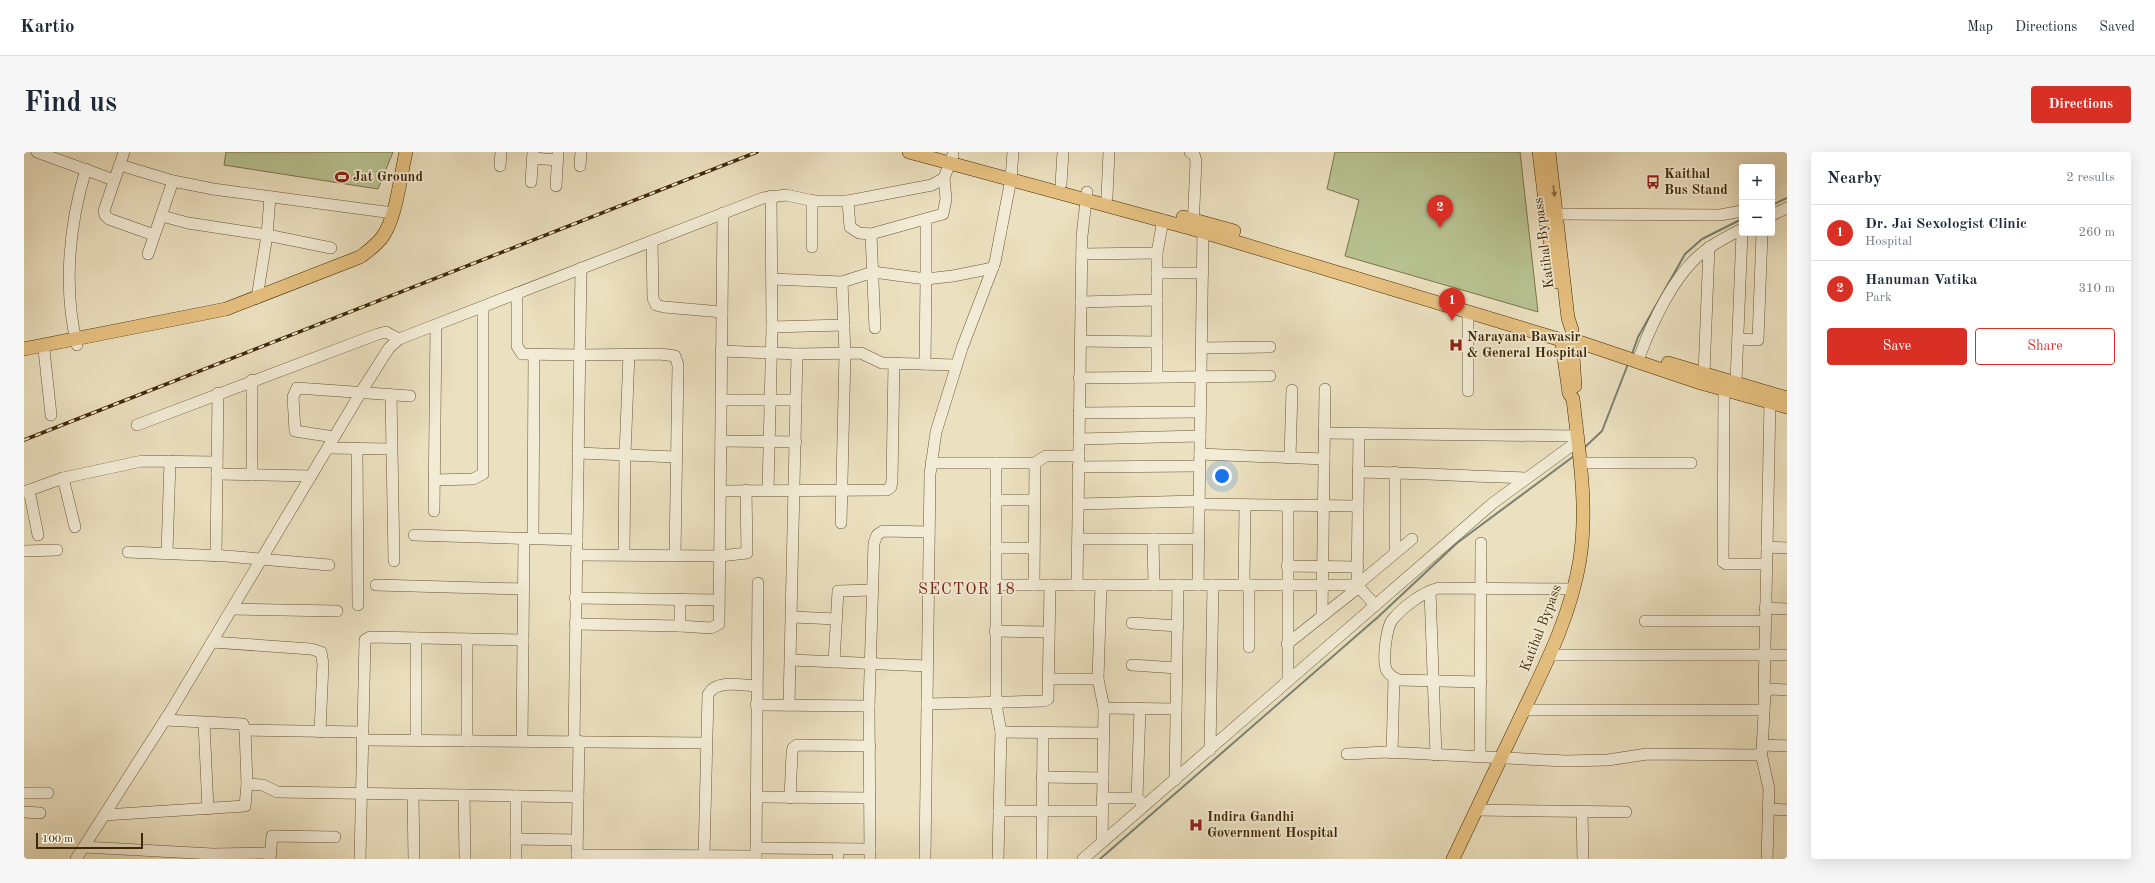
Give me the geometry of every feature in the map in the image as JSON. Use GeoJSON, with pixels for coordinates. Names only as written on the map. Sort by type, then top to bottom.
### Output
{"type":"FeatureCollection","features":[{"type":"Feature","properties":{"kind":"main road"},"geometry":{"type":"LineString","coordinates":[[24,349],[76,342],[207,320],[220,315],[226,309],[360,257],[375,246],[383,236],[393,213],[406,152]]}},
{"type":"Feature","properties":{"kind":"main road"},"geometry":{"type":"LineString","coordinates":[[909,152],[948,156],[1163,220],[1197,226],[1633,356],[1736,382],[1787,399]]}},
{"type":"Feature","properties":{"kind":"main road","name":"Katihal Bypass"},"geometry":{"type":"LineString","coordinates":[[1539,152],[1567,336]]}},
{"type":"Feature","properties":{"kind":"main road","name":"Katihal Bypass"},"geometry":{"type":"LineString","coordinates":[[1453,859],[1551,655],[1573,589],[1580,559],[1582,525],[1580,460],[1573,399],[1569,393],[1567,336],[1568,318],[1549,152]]}},
{"type":"Feature","properties":{"kind":"main road"},"geometry":{"type":"LineString","coordinates":[[1011,175],[1060,184],[1086,196],[1107,197],[1468,311],[1567,336]]}},
{"type":"Feature","properties":{"kind":"main road"},"geometry":{"type":"LineString","coordinates":[[24,354],[76,342]]}},
{"type":"Feature","properties":{"kind":"main road"},"geometry":{"type":"LineString","coordinates":[[1633,356],[1724,389],[1770,402],[1787,399]]}},
{"type":"Feature","properties":{"kind":"street"},"geometry":{"type":"LineString","coordinates":[[37,152],[114,180]]}},
{"type":"Feature","properties":{"kind":"street"},"geometry":{"type":"LineString","coordinates":[[124,152],[104,211],[105,215],[109,219],[154,235]]}},
{"type":"Feature","properties":{"kind":"street"},"geometry":{"type":"LineString","coordinates":[[500,166],[501,152]]}},
{"type":"Feature","properties":{"kind":"street"},"geometry":{"type":"LineString","coordinates":[[580,166],[581,152]]}},
{"type":"Feature","properties":{"kind":"street"},"geometry":{"type":"LineString","coordinates":[[925,859],[931,463],[936,432],[956,365],[984,286],[993,268],[1011,175],[1013,152]]}},
{"type":"Feature","properties":{"kind":"street"},"geometry":{"type":"LineString","coordinates":[[1060,184],[1063,152]]}},
{"type":"Feature","properties":{"kind":"street"},"geometry":{"type":"LineString","coordinates":[[1107,197],[1109,152]]}},
{"type":"Feature","properties":{"kind":"street"},"geometry":{"type":"LineString","coordinates":[[1190,152],[1194,154],[1196,161],[1197,226],[1203,273],[1198,585]]}},
{"type":"Feature","properties":{"kind":"street"},"geometry":{"type":"LineString","coordinates":[[532,182],[533,155],[557,156],[556,186]]}},
{"type":"Feature","properties":{"kind":"street"},"geometry":{"type":"LineString","coordinates":[[848,201],[850,227],[859,233],[871,234],[943,214],[945,209],[944,178],[948,156]]}},
{"type":"Feature","properties":{"kind":"street"},"geometry":{"type":"LineString","coordinates":[[120,165],[173,181],[214,189],[393,213]]}},
{"type":"Feature","properties":{"kind":"street"},"geometry":{"type":"LineString","coordinates":[[76,342],[69,285],[71,240],[77,197],[86,169]]}},
{"type":"Feature","properties":{"kind":"street"},"geometry":{"type":"LineString","coordinates":[[76,859],[165,720],[263,559],[361,392],[389,348],[399,339],[723,213],[771,196],[786,194],[812,200],[848,201],[932,185],[944,178]]}},
{"type":"Feature","properties":{"kind":"street"},"geometry":{"type":"LineString","coordinates":[[148,254],[173,181]]}},
{"type":"Feature","properties":{"kind":"street"},"geometry":{"type":"LineString","coordinates":[[768,490],[770,353],[772,327],[771,196]]}},
{"type":"Feature","properties":{"kind":"street"},"geometry":{"type":"LineString","coordinates":[[1077,585],[1079,378],[1082,254],[1086,196]]}},
{"type":"Feature","properties":{"kind":"street"},"geometry":{"type":"LineString","coordinates":[[257,298],[268,235],[270,197]]}},
{"type":"Feature","properties":{"kind":"street"},"geometry":{"type":"LineString","coordinates":[[812,200],[812,247]]}},
{"type":"Feature","properties":{"kind":"street"},"geometry":{"type":"LineString","coordinates":[[1775,214],[1787,208]]}},
{"type":"Feature","properties":{"kind":"street"},"geometry":{"type":"LineString","coordinates":[[1556,214],[1720,215],[1739,212]]}},
{"type":"Feature","properties":{"kind":"street"},"geometry":{"type":"LineString","coordinates":[[575,624],[716,627],[719,624],[723,213]]}},
{"type":"Feature","properties":{"kind":"street"},"geometry":{"type":"LineString","coordinates":[[162,216],[188,223],[268,235],[331,248]]}},
{"type":"Feature","properties":{"kind":"street"},"geometry":{"type":"LineString","coordinates":[[925,364],[926,219]]}},
{"type":"Feature","properties":{"kind":"street"},"geometry":{"type":"LineString","coordinates":[[1157,377],[1157,252],[1163,220]]}},
{"type":"Feature","properties":{"kind":"street"},"geometry":{"type":"LineString","coordinates":[[1633,356],[1663,303],[1695,259],[1710,247],[1739,231]]}},
{"type":"Feature","properties":{"kind":"street"},"geometry":{"type":"LineString","coordinates":[[871,234],[876,328]]}},
{"type":"Feature","properties":{"kind":"street"},"geometry":{"type":"LineString","coordinates":[[1736,382],[1742,236]]}},
{"type":"Feature","properties":{"kind":"street"},"geometry":{"type":"LineString","coordinates":[[1738,339],[1758,340],[1762,236]]}},
{"type":"Feature","properties":{"kind":"street"},"geometry":{"type":"LineString","coordinates":[[652,241],[653,298],[656,305],[664,308],[722,312]]}},
{"type":"Feature","properties":{"kind":"street"},"geometry":{"type":"LineString","coordinates":[[1704,374],[1710,247]]}},
{"type":"Feature","properties":{"kind":"street"},"geometry":{"type":"LineString","coordinates":[[1082,254],[1157,252]]}},
{"type":"Feature","properties":{"kind":"street"},"geometry":{"type":"LineString","coordinates":[[581,268],[575,598],[578,796],[577,857],[870,854],[869,706],[874,542],[877,535],[883,531],[929,532]]}},
{"type":"Feature","properties":{"kind":"street"},"geometry":{"type":"LineString","coordinates":[[772,279],[842,282],[873,272],[926,279],[953,276],[993,268]]}},
{"type":"Feature","properties":{"kind":"street"},"geometry":{"type":"LineString","coordinates":[[1157,273],[1203,273]]}},
{"type":"Feature","properties":{"kind":"street"},"geometry":{"type":"LineString","coordinates":[[842,282],[845,354],[841,489],[842,523]]}},
{"type":"Feature","properties":{"kind":"street"},"geometry":{"type":"LineString","coordinates":[[517,293],[517,346],[522,354],[671,354],[677,360],[675,555]]}},
{"type":"Feature","properties":{"kind":"street"},"geometry":{"type":"LineString","coordinates":[[1081,302],[1157,300]]}},
{"type":"Feature","properties":{"kind":"street"},"geometry":{"type":"LineString","coordinates":[[434,480],[473,479],[478,478],[482,474],[483,307]]}},
{"type":"Feature","properties":{"kind":"street"},"geometry":{"type":"LineString","coordinates":[[1468,311],[1468,391]]}},
{"type":"Feature","properties":{"kind":"street"},"geometry":{"type":"LineString","coordinates":[[434,510],[436,325]]}},
{"type":"Feature","properties":{"kind":"street"},"geometry":{"type":"LineString","coordinates":[[772,327],[844,325]]}},
{"type":"Feature","properties":{"kind":"street"},"geometry":{"type":"LineString","coordinates":[[136,424],[378,334],[386,332],[399,339]]}},
{"type":"Feature","properties":{"kind":"street"},"geometry":{"type":"LineString","coordinates":[[1080,342],[1157,342]]}},
{"type":"Feature","properties":{"kind":"street"},"geometry":{"type":"LineString","coordinates":[[1201,348],[1270,347]]}},
{"type":"Feature","properties":{"kind":"street"},"geometry":{"type":"LineString","coordinates":[[44,350],[51,415]]}},
{"type":"Feature","properties":{"kind":"street"},"geometry":{"type":"LineString","coordinates":[[721,351],[797,354],[861,353],[876,362],[956,365]]}},
{"type":"Feature","properties":{"kind":"street"},"geometry":{"type":"LineString","coordinates":[[522,741],[523,589],[528,538],[534,354]]}},
{"type":"Feature","properties":{"kind":"street"},"geometry":{"type":"LineString","coordinates":[[624,554],[625,455],[629,354]]}},
{"type":"Feature","properties":{"kind":"street"},"geometry":{"type":"LineString","coordinates":[[790,705],[793,617],[797,354]]}},
{"type":"Feature","properties":{"kind":"street"},"geometry":{"type":"LineString","coordinates":[[720,491],[795,489],[886,490],[891,486],[894,363]]}},
{"type":"Feature","properties":{"kind":"street"},"geometry":{"type":"LineString","coordinates":[[1079,378],[1270,376]]}},
{"type":"Feature","properties":{"kind":"street"},"geometry":{"type":"LineString","coordinates":[[252,380],[252,475]]}},
{"type":"Feature","properties":{"kind":"street"},"geometry":{"type":"LineString","coordinates":[[334,437],[295,431],[293,425],[294,391],[301,388],[361,392],[391,396],[410,396]]}},
{"type":"Feature","properties":{"kind":"street"},"geometry":{"type":"LineString","coordinates":[[1322,616],[1325,389]]}},
{"type":"Feature","properties":{"kind":"street"},"geometry":{"type":"LineString","coordinates":[[1724,389],[1722,562],[1726,564],[1766,564]]}},
{"type":"Feature","properties":{"kind":"street"},"geometry":{"type":"LineString","coordinates":[[1290,458],[1292,390]]}},
{"type":"Feature","properties":{"kind":"street"},"geometry":{"type":"LineString","coordinates":[[216,556],[218,393]]}},
{"type":"Feature","properties":{"kind":"street"},"geometry":{"type":"LineString","coordinates":[[391,396],[394,561]]}},
{"type":"Feature","properties":{"kind":"street"},"geometry":{"type":"LineString","coordinates":[[721,400],[796,400]]}},
{"type":"Feature","properties":{"kind":"street"},"geometry":{"type":"LineString","coordinates":[[1767,859],[1769,809],[1768,781],[1762,749],[1770,402]]}},
{"type":"Feature","properties":{"kind":"street"},"geometry":{"type":"LineString","coordinates":[[1079,413],[1200,412]]}},
{"type":"Feature","properties":{"kind":"street"},"geometry":{"type":"LineString","coordinates":[[1324,433],[1578,440]]}},
{"type":"Feature","properties":{"kind":"street"},"geometry":{"type":"LineString","coordinates":[[1358,434],[1358,586],[1375,605]]}},
{"type":"Feature","properties":{"kind":"street"},"geometry":{"type":"LineString","coordinates":[[1079,439],[1200,436]]}},
{"type":"Feature","properties":{"kind":"street"},"geometry":{"type":"LineString","coordinates":[[1083,859],[1141,802],[1174,780],[1210,750],[1493,503],[1578,440]]}},
{"type":"Feature","properties":{"kind":"street"},"geometry":{"type":"LineString","coordinates":[[721,441],[796,442]]}},
{"type":"Feature","properties":{"kind":"street"},"geometry":{"type":"LineString","coordinates":[[328,448],[391,449]]}},
{"type":"Feature","properties":{"kind":"street"},"geometry":{"type":"LineString","coordinates":[[357,448],[358,605]]}},
{"type":"Feature","properties":{"kind":"street"},"geometry":{"type":"LineString","coordinates":[[578,454],[676,457]]}},
{"type":"Feature","properties":{"kind":"street"},"geometry":{"type":"LineString","coordinates":[[1200,454],[1324,459]]}},
{"type":"Feature","properties":{"kind":"street"},"geometry":{"type":"LineString","coordinates":[[931,463],[1035,463],[1046,456],[1078,461],[1199,466]]}},
{"type":"Feature","properties":{"kind":"street"},"geometry":{"type":"LineString","coordinates":[[1580,460],[1691,463]]}},
{"type":"Feature","properties":{"kind":"street"},"geometry":{"type":"LineString","coordinates":[[38,535],[26,491],[63,478],[142,461],[217,462]]}},
{"type":"Feature","properties":{"kind":"street"},"geometry":{"type":"LineString","coordinates":[[167,553],[170,461]]}},
{"type":"Feature","properties":{"kind":"street"},"geometry":{"type":"LineString","coordinates":[[996,463],[996,704],[1001,732],[998,859]]}},
{"type":"Feature","properties":{"kind":"street"},"geometry":{"type":"LineString","coordinates":[[1034,585],[1033,500],[1035,463]]}},
{"type":"Feature","properties":{"kind":"street"},"geometry":{"type":"LineString","coordinates":[[1358,472],[1395,472],[1525,478]]}},
{"type":"Feature","properties":{"kind":"street"},"geometry":{"type":"LineString","coordinates":[[1395,472],[1395,552]]}},
{"type":"Feature","properties":{"kind":"street"},"geometry":{"type":"LineString","coordinates":[[217,474],[311,476]]}},
{"type":"Feature","properties":{"kind":"street"},"geometry":{"type":"LineString","coordinates":[[63,478],[75,527]]}},
{"type":"Feature","properties":{"kind":"street"},"geometry":{"type":"LineString","coordinates":[[576,555],[624,554],[720,556],[744,554],[749,550],[746,490]]}},
{"type":"Feature","properties":{"kind":"street"},"geometry":{"type":"LineString","coordinates":[[996,500],[1033,500]]}},
{"type":"Feature","properties":{"kind":"street"},"geometry":{"type":"LineString","coordinates":[[1078,504],[1199,503],[1358,506]]}},
{"type":"Feature","properties":{"kind":"street"},"geometry":{"type":"LineString","coordinates":[[1245,505],[1246,585],[1249,647]]}},
{"type":"Feature","properties":{"kind":"street"},"geometry":{"type":"LineString","coordinates":[[1288,505],[1288,681]]}},
{"type":"Feature","properties":{"kind":"street"},"geometry":{"type":"LineString","coordinates":[[414,535],[577,540]]}},
{"type":"Feature","properties":{"kind":"street"},"geometry":{"type":"LineString","coordinates":[[1287,644],[1358,586],[1412,538]]}},
{"type":"Feature","properties":{"kind":"street"},"geometry":{"type":"LineString","coordinates":[[1153,539],[1154,585]]}},
{"type":"Feature","properties":{"kind":"street"},"geometry":{"type":"LineString","coordinates":[[1078,540],[1199,539]]}},
{"type":"Feature","properties":{"kind":"street"},"geometry":{"type":"LineString","coordinates":[[1480,756],[1482,588],[1481,543]]}},
{"type":"Feature","properties":{"kind":"street"},"geometry":{"type":"LineString","coordinates":[[1766,547],[1787,548]]}},
{"type":"Feature","properties":{"kind":"street"},"geometry":{"type":"LineString","coordinates":[[996,548],[1033,548]]}},
{"type":"Feature","properties":{"kind":"street"},"geometry":{"type":"LineString","coordinates":[[24,551],[57,550]]}},
{"type":"Feature","properties":{"kind":"street"},"geometry":{"type":"LineString","coordinates":[[128,552],[263,559],[329,565]]}},
{"type":"Feature","properties":{"kind":"street"},"geometry":{"type":"LineString","coordinates":[[1287,566],[1358,567]]}},
{"type":"Feature","properties":{"kind":"street"},"geometry":{"type":"LineString","coordinates":[[756,854],[756,686],[758,583]]}},
{"type":"Feature","properties":{"kind":"street"},"geometry":{"type":"LineString","coordinates":[[376,585],[523,589]]}},
{"type":"Feature","properties":{"kind":"street"},"geometry":{"type":"LineString","coordinates":[[996,585],[1358,586]]}},
{"type":"Feature","properties":{"kind":"street"},"geometry":{"type":"LineString","coordinates":[[927,704],[996,704],[1044,701],[1048,699],[1050,585]]}},
{"type":"Feature","properties":{"kind":"street"},"geometry":{"type":"LineString","coordinates":[[1101,585],[1098,679],[1104,708],[1102,842]]}},
{"type":"Feature","properties":{"kind":"street"},"geometry":{"type":"LineString","coordinates":[[1174,780],[1178,585]]}},
{"type":"Feature","properties":{"kind":"street"},"geometry":{"type":"LineString","coordinates":[[1210,750],[1213,585]]}},
{"type":"Feature","properties":{"kind":"street"},"geometry":{"type":"LineString","coordinates":[[1392,753],[1394,678],[1386,667],[1389,626],[1397,615],[1430,591],[1439,588],[1573,589]]}},
{"type":"Feature","properties":{"kind":"street"},"geometry":{"type":"LineString","coordinates":[[834,662],[838,591],[872,590]]}},
{"type":"Feature","properties":{"kind":"street"},"geometry":{"type":"LineString","coordinates":[[1430,591],[1436,755]]}},
{"type":"Feature","properties":{"kind":"street"},"geometry":{"type":"LineString","coordinates":[[575,598],[720,600]]}},
{"type":"Feature","properties":{"kind":"street"},"geometry":{"type":"LineString","coordinates":[[680,599],[680,626]]}},
{"type":"Feature","properties":{"kind":"street"},"geometry":{"type":"LineString","coordinates":[[1765,608],[1787,608]]}},
{"type":"Feature","properties":{"kind":"street"},"geometry":{"type":"LineString","coordinates":[[232,609],[337,611]]}},
{"type":"Feature","properties":{"kind":"street"},"geometry":{"type":"LineString","coordinates":[[793,617],[836,619]]}},
{"type":"Feature","properties":{"kind":"street"},"geometry":{"type":"LineString","coordinates":[[1644,621],[1765,621]]}},
{"type":"Feature","properties":{"kind":"street"},"geometry":{"type":"LineString","coordinates":[[1132,622],[1178,626]]}},
{"type":"Feature","properties":{"kind":"street"},"geometry":{"type":"LineString","coordinates":[[995,631],[1049,632]]}},
{"type":"Feature","properties":{"kind":"street"},"geometry":{"type":"LineString","coordinates":[[360,859],[365,640],[370,637],[523,640]]}},
{"type":"Feature","properties":{"kind":"street"},"geometry":{"type":"LineString","coordinates":[[416,638],[416,741]]}},
{"type":"Feature","properties":{"kind":"street"},"geometry":{"type":"LineString","coordinates":[[467,639],[467,741]]}},
{"type":"Feature","properties":{"kind":"street"},"geometry":{"type":"LineString","coordinates":[[212,642],[311,649],[320,652],[323,664],[320,732]]}},
{"type":"Feature","properties":{"kind":"street"},"geometry":{"type":"LineString","coordinates":[[1551,655],[1787,655]]}},
{"type":"Feature","properties":{"kind":"street"},"geometry":{"type":"LineString","coordinates":[[792,660],[927,666]]}},
{"type":"Feature","properties":{"kind":"street"},"geometry":{"type":"LineString","coordinates":[[1132,665],[1177,668]]}},
{"type":"Feature","properties":{"kind":"street"},"geometry":{"type":"LineString","coordinates":[[1394,678],[1481,682]]}},
{"type":"Feature","properties":{"kind":"street"},"geometry":{"type":"LineString","coordinates":[[1049,679],[1098,679]]}},
{"type":"Feature","properties":{"kind":"street"},"geometry":{"type":"LineString","coordinates":[[704,856],[708,695],[710,690],[718,686],[756,686]]}},
{"type":"Feature","properties":{"kind":"street"},"geometry":{"type":"LineString","coordinates":[[1764,696],[1770,690],[1787,690]]}},
{"type":"Feature","properties":{"kind":"street"},"geometry":{"type":"LineString","coordinates":[[756,705],[869,706]]}},
{"type":"Feature","properties":{"kind":"street"},"geometry":{"type":"LineString","coordinates":[[1104,708],[1176,708]]}},
{"type":"Feature","properties":{"kind":"street"},"geometry":{"type":"LineString","coordinates":[[1140,708],[1141,802]]}},
{"type":"Feature","properties":{"kind":"street"},"geometry":{"type":"LineString","coordinates":[[1524,710],[1763,710]]}},
{"type":"Feature","properties":{"kind":"street"},"geometry":{"type":"LineString","coordinates":[[104,815],[245,806],[247,784],[245,730],[241,724],[165,720]]}},
{"type":"Feature","properties":{"kind":"street"},"geometry":{"type":"LineString","coordinates":[[204,723],[208,809]]}},
{"type":"Feature","properties":{"kind":"street"},"geometry":{"type":"LineString","coordinates":[[245,730],[320,732],[416,741],[706,743]]}},
{"type":"Feature","properties":{"kind":"street"},"geometry":{"type":"LineString","coordinates":[[1001,732],[1104,733]]}},
{"type":"Feature","properties":{"kind":"street"},"geometry":{"type":"LineString","coordinates":[[1042,858],[1043,733]]}},
{"type":"Feature","properties":{"kind":"street"},"geometry":{"type":"LineString","coordinates":[[790,798],[792,753],[793,748],[797,745],[870,746]]}},
{"type":"Feature","properties":{"kind":"street"},"geometry":{"type":"LineString","coordinates":[[1347,754],[1392,753],[1572,761],[1608,760],[1647,754],[1743,756],[1762,749],[1787,746]]}},
{"type":"Feature","properties":{"kind":"street"},"geometry":{"type":"LineString","coordinates":[[1042,777],[1103,778]]}},
{"type":"Feature","properties":{"kind":"street"},"geometry":{"type":"LineString","coordinates":[[247,784],[263,785],[278,792],[578,796]]}},
{"type":"Feature","properties":{"kind":"street"},"geometry":{"type":"LineString","coordinates":[[24,793],[48,793]]}},
{"type":"Feature","properties":{"kind":"street"},"geometry":{"type":"LineString","coordinates":[[413,795],[414,859]]}},
{"type":"Feature","properties":{"kind":"street"},"geometry":{"type":"LineString","coordinates":[[464,795],[464,859]]}},
{"type":"Feature","properties":{"kind":"street"},"geometry":{"type":"LineString","coordinates":[[516,796],[516,859]]}},
{"type":"Feature","properties":{"kind":"street"},"geometry":{"type":"LineString","coordinates":[[756,797],[870,798]]}},
{"type":"Feature","properties":{"kind":"street"},"geometry":{"type":"LineString","coordinates":[[1102,798],[1141,802]]}},
{"type":"Feature","properties":{"kind":"street"},"geometry":{"type":"LineString","coordinates":[[1769,809],[1787,810]]}},
{"type":"Feature","properties":{"kind":"street"},"geometry":{"type":"LineString","coordinates":[[1476,810],[1626,812]]}},
{"type":"Feature","properties":{"kind":"street"},"geometry":{"type":"LineString","coordinates":[[998,811],[1102,811]]}},
{"type":"Feature","properties":{"kind":"street"},"geometry":{"type":"LineString","coordinates":[[24,812],[40,813]]}},
{"type":"Feature","properties":{"kind":"street"},"geometry":{"type":"LineString","coordinates":[[1582,812],[1583,859]]}},
{"type":"Feature","properties":{"kind":"street"},"geometry":{"type":"LineString","coordinates":[[84,847],[270,856],[272,836],[335,837]]}},
{"type":"Feature","properties":{"kind":"street"},"geometry":{"type":"LineString","coordinates":[[516,839],[577,840]]}},
{"type":"Feature","properties":{"kind":"green space","name":"Jat Ground"},"geometry":{"type":"Polygon","coordinates":[[[226,152],[393,152],[378,189],[224,165],[226,152]]]}},
{"type":"Feature","properties":{"kind":"green space"},"geometry":{"type":"Polygon","coordinates":[[[1335,152],[1520,152],[1538,312],[1345,256],[1359,200],[1327,189],[1335,152]]]}},
{"type":"Feature","properties":{"kind":"waterway"},"geometry":{"type":"LineString","coordinates":[[1775,204],[1787,198]]}},
{"type":"Feature","properties":{"kind":"waterway"},"geometry":{"type":"LineString","coordinates":[[1632,354],[1638,337],[1685,254],[1702,239],[1739,220]]}},
{"type":"Feature","properties":{"kind":"waterway"},"geometry":{"type":"LineString","coordinates":[[1584,448],[1602,431],[1628,364]]}},
{"type":"Feature","properties":{"kind":"waterway"},"geometry":{"type":"LineString","coordinates":[[1100,859],[1378,617],[1457,543],[1574,456]]}},
{"type":"Feature","properties":{"kind":"railway"},"geometry":{"type":"LineString","coordinates":[[24,440],[757,152]]}},
{"type":"Feature","properties":{"kind":"place","name":"Jat Ground"},"geometry":{"type":"Point","coordinates":[342,177]}},
{"type":"Feature","properties":{"kind":"place","name":"Kaithal Bus Stand"},"geometry":{"type":"Point","coordinates":[1653,182]}},
{"type":"Feature","properties":{"kind":"place","name":"Hanuman Vatika"},"geometry":{"type":"Point","coordinates":[1440,228]}},
{"type":"Feature","properties":{"kind":"place","name":"Dr. Jai Sexologist Clinic"},"geometry":{"type":"Point","coordinates":[1452,321]}},
{"type":"Feature","properties":{"kind":"place","name":"Narayana Bawasir & General Hospital"},"geometry":{"type":"Point","coordinates":[1456,345]}},
{"type":"Feature","properties":{"kind":"place","name":"Indira Gandhi Government Hospital"},"geometry":{"type":"Point","coordinates":[1196,825]}},
{"type":"Feature","properties":{"kind":"district","name":"SECTOR 18"},"geometry":{"type":"Point","coordinates":[967,590]}}]}
